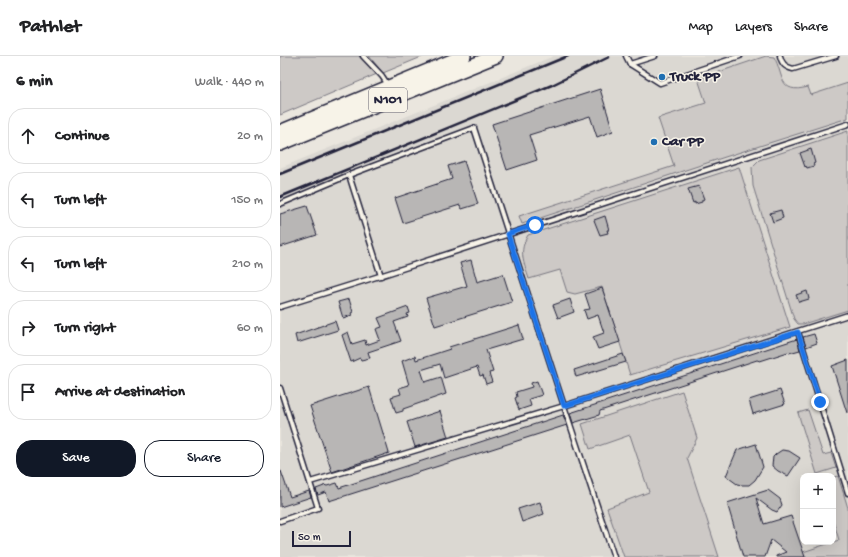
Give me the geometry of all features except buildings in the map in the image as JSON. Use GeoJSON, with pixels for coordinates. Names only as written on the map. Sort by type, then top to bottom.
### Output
{"type":"FeatureCollection","features":[{"type":"Feature","properties":{"kind":"main road","name":"N101"},"geometry":{"type":"LineString","coordinates":[[280,132],[464,56]]}},
{"type":"Feature","properties":{"kind":"main road","name":"N101"},"geometry":{"type":"LineString","coordinates":[[280,144],[496,56]]}},
{"type":"Feature","properties":{"kind":"lane"},"geometry":{"type":"LineString","coordinates":[[363,56],[382,76],[389,87]]}},
{"type":"Feature","properties":{"kind":"lane"},"geometry":{"type":"LineString","coordinates":[[626,56],[630,64],[660,83],[740,56]]}},
{"type":"Feature","properties":{"kind":"lane"},"geometry":{"type":"LineString","coordinates":[[630,64],[655,56]]}},
{"type":"Feature","properties":{"kind":"lane"},"geometry":{"type":"LineString","coordinates":[[780,56],[782,64],[787,68],[793,69],[836,56]]}},
{"type":"Feature","properties":{"kind":"lane"},"geometry":{"type":"LineString","coordinates":[[280,307],[381,276],[848,124]]}},
{"type":"Feature","properties":{"kind":"lane"},"geometry":{"type":"LineString","coordinates":[[280,204],[349,175],[474,128],[614,557]]}},
{"type":"Feature","properties":{"kind":"lane"},"geometry":{"type":"LineString","coordinates":[[349,175],[381,276]]}},
{"type":"Feature","properties":{"kind":"lane"},"geometry":{"type":"LineString","coordinates":[[310,482],[564,406],[848,315]]}},
{"type":"Feature","properties":{"kind":"lane"},"geometry":{"type":"LineString","coordinates":[[798,332],[848,493]]}},
{"type":"Feature","properties":{"kind":"lane"},"geometry":{"type":"LineString","coordinates":[[280,388],[318,508],[280,521]]}},
{"type":"Feature","properties":{"kind":"shaded area"},"geometry":{"type":"Polygon","coordinates":[[[280,56],[359,56],[377,74],[280,115],[280,56]]]}},
{"type":"Feature","properties":{"kind":"shaded area"},"geometry":{"type":"Polygon","coordinates":[[[369,56],[424,56],[383,73],[369,56]]]}},
{"type":"Feature","properties":{"kind":"shaded area"},"geometry":{"type":"Polygon","coordinates":[[[554,56],[848,56],[848,557],[280,557],[280,168],[554,56]]]}},
{"type":"Feature","properties":{"kind":"shaded area"},"geometry":{"type":"Polygon","coordinates":[[[766,56],[774,57],[781,76],[787,86],[798,89],[808,87],[811,95],[848,83],[848,118],[522,224],[519,216],[674,166],[658,118],[706,103],[698,79],[766,56]]]}},
{"type":"Feature","properties":{"kind":"shaded area"},"geometry":{"type":"Polygon","coordinates":[[[848,131],[848,310],[803,324],[798,324],[794,319],[753,186],[752,167],[759,160],[848,131]]]}},
{"type":"Feature","properties":{"kind":"shaded area"},"geometry":{"type":"Polygon","coordinates":[[[739,167],[790,327],[630,375],[602,287],[575,294],[567,292],[560,270],[529,279],[523,257],[523,247],[528,235],[739,167]]]}},
{"type":"Feature","properties":{"kind":"shaded area"},"geometry":{"type":"Polygon","coordinates":[[[682,391],[697,438],[687,458],[719,557],[624,557],[607,508],[649,492],[630,435],[590,449],[582,424],[682,391]]]}},
{"type":"Feature","properties":{"kind":"shaded area"},"geometry":{"type":"Polygon","coordinates":[[[808,410],[823,455],[831,453],[836,468],[817,473],[798,413],[808,410]]]}},
{"type":"Feature","properties":{"kind":"shaded area"},"geometry":{"type":"Polygon","coordinates":[[[836,476],[838,476],[848,508],[848,557],[788,557],[824,545],[836,545],[836,541],[839,540],[836,530],[836,476]]]}},
{"type":"Feature","properties":{"kind":"railway"},"geometry":{"type":"LineString","coordinates":[[280,174],[568,56]]}},
{"type":"Feature","properties":{"kind":"railway"},"geometry":{"type":"LineString","coordinates":[[280,197],[552,85],[609,57]]}},
{"type":"Feature","properties":{"kind":"place","name":"Truck PP"},"geometry":{"type":"Point","coordinates":[662,77]}},
{"type":"Feature","properties":{"kind":"place","name":"Car PP"},"geometry":{"type":"Point","coordinates":[654,142]}},
{"type":"Feature","properties":{"kind":"route"},"geometry":{"type":"LineString","coordinates":[[535,225],[508,234],[564,406],[798,332],[820,402]]}}]}
